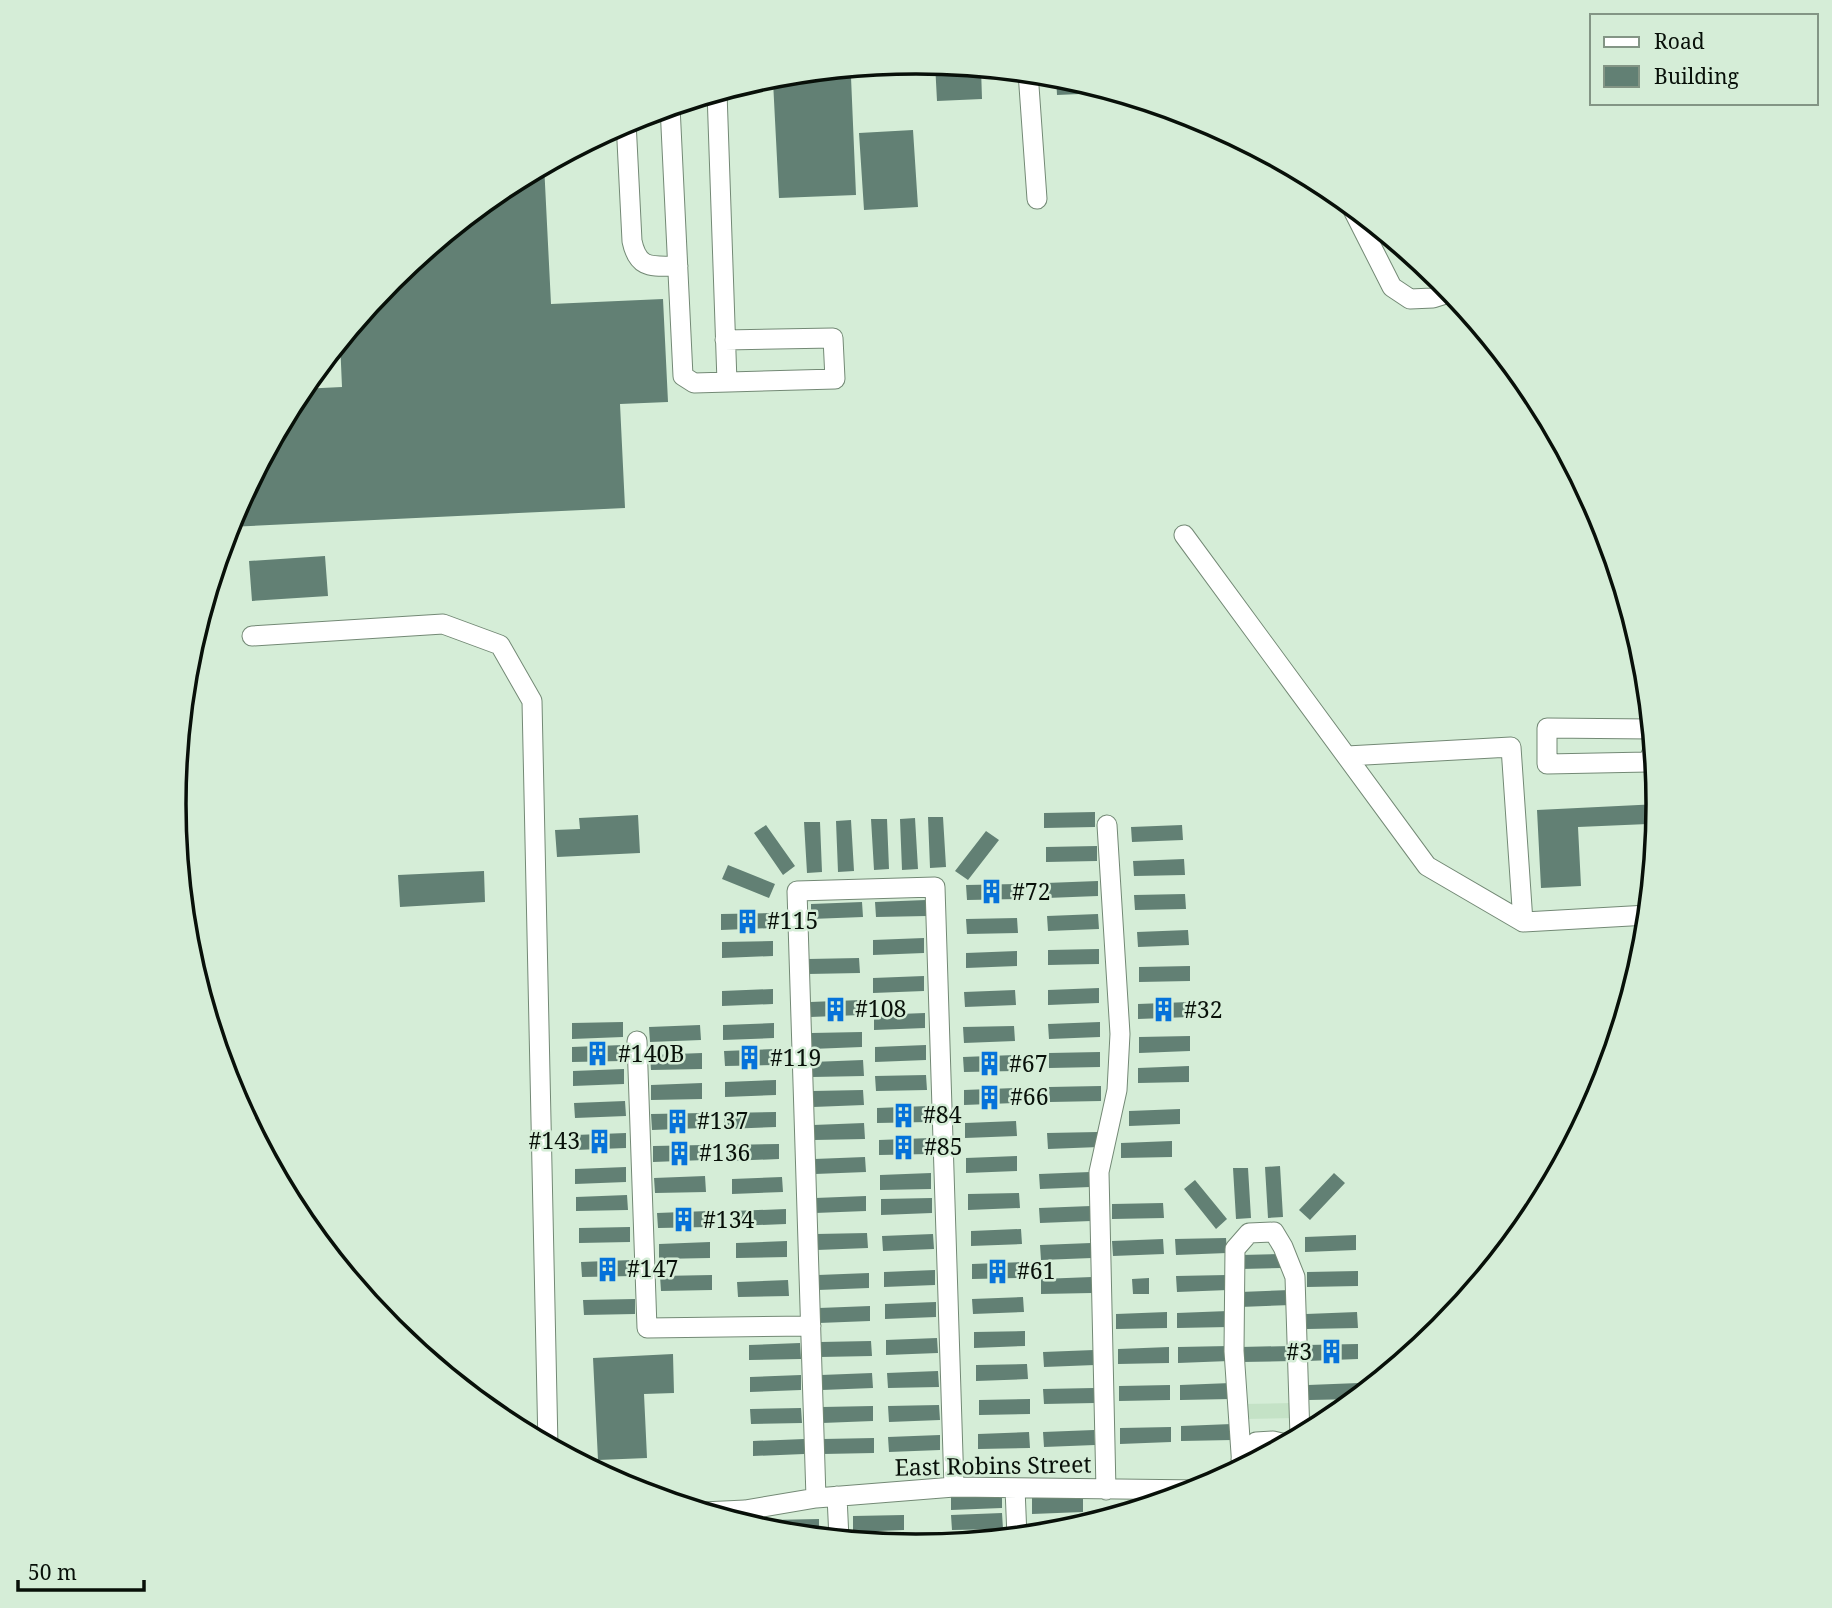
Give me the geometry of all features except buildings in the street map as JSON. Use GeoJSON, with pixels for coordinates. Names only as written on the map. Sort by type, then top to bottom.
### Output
{"type":"FeatureCollection","features":[{"type":"Feature","properties":{"kind":"street"},"geometry":{"type":"LineString","coordinates":[[1029,83],[1037,199]]}},
{"type":"Feature","properties":{"kind":"street"},"geometry":{"type":"LineString","coordinates":[[718,101],[727,382]]}},
{"type":"Feature","properties":{"kind":"street"},"geometry":{"type":"LineString","coordinates":[[670,116],[683,376],[694,383],[835,379],[832,338],[725,340]]}},
{"type":"Feature","properties":{"kind":"street"},"geometry":{"type":"LineString","coordinates":[[627,133],[632,241],[635,253],[641,262],[650,265],[678,266]]}},
{"type":"Feature","properties":{"kind":"street"},"geometry":{"type":"LineString","coordinates":[[1360,223],[1392,287],[1410,299],[1441,296]]}},
{"type":"Feature","properties":{"kind":"street"},"geometry":{"type":"LineString","coordinates":[[1184,535],[1427,866],[1523,922],[1637,916]]}},
{"type":"Feature","properties":{"kind":"street"},"geometry":{"type":"LineString","coordinates":[[252,636],[443,624],[500,645],[532,701],[548,1435]]}},
{"type":"Feature","properties":{"kind":"street"},"geometry":{"type":"LineString","coordinates":[[1642,729],[1547,728],[1547,764],[1645,762]]}},
{"type":"Feature","properties":{"kind":"street"},"geometry":{"type":"LineString","coordinates":[[1347,756],[1511,747],[1523,922]]}},
{"type":"Feature","properties":{"kind":"street"},"geometry":{"type":"LineString","coordinates":[[1106,1490],[1099,1172],[1117,1090],[1120,1034],[1107,825]]}},
{"type":"Feature","properties":{"kind":"street"},"geometry":{"type":"LineString","coordinates":[[816,1498],[797,891],[935,887],[954,1487]]}},
{"type":"Feature","properties":{"kind":"street"},"geometry":{"type":"LineString","coordinates":[[637,1041],[647,1328],[740,1329],[810,1326]]}},
{"type":"Feature","properties":{"kind":"street"},"geometry":{"type":"LineString","coordinates":[[1242,1458],[1234,1351],[1235,1249],[1249,1233],[1274,1232],[1295,1278],[1300,1425]]}},
{"type":"Feature","properties":{"kind":"street"},"geometry":{"type":"LineString","coordinates":[[1248,1454],[1256,1442],[1273,1441]]}},
{"type":"Feature","properties":{"kind":"street","name":"East Robins Street"},"geometry":{"type":"LineString","coordinates":[[730,1511],[816,1498],[954,1487],[1167,1490]]}},
{"type":"Feature","properties":{"kind":"street"},"geometry":{"type":"LineString","coordinates":[[1015,1488],[1017,1527]]}},
{"type":"Feature","properties":{"kind":"street"},"geometry":{"type":"LineString","coordinates":[[837,1496],[839,1530]]}},
{"type":"Feature","properties":{"kind":"shaded area"},"geometry":{"type":"Polygon","coordinates":[[[1294,1403],[1295,1418],[1243,1419],[1243,1404],[1294,1403]]]}},
{"type":"Feature","properties":{"kind":"place","name":"#72"},"geometry":{"type":"Point","coordinates":[992,892]}},
{"type":"Feature","properties":{"kind":"place","name":"#115"},"geometry":{"type":"Point","coordinates":[747,921]}},
{"type":"Feature","properties":{"kind":"place","name":"#108"},"geometry":{"type":"Point","coordinates":[835,1009]}},
{"type":"Feature","properties":{"kind":"place","name":"#32"},"geometry":{"type":"Point","coordinates":[1164,1010]}},
{"type":"Feature","properties":{"kind":"place","name":"#140B"},"geometry":{"type":"Point","coordinates":[598,1054]}},
{"type":"Feature","properties":{"kind":"place","name":"#119"},"geometry":{"type":"Point","coordinates":[750,1058]}},
{"type":"Feature","properties":{"kind":"place","name":"#67"},"geometry":{"type":"Point","coordinates":[989,1064]}},
{"type":"Feature","properties":{"kind":"place","name":"#66"},"geometry":{"type":"Point","coordinates":[990,1097]}},
{"type":"Feature","properties":{"kind":"place","name":"#84"},"geometry":{"type":"Point","coordinates":[903,1115]}},
{"type":"Feature","properties":{"kind":"place","name":"#137"},"geometry":{"type":"Point","coordinates":[677,1121]}},
{"type":"Feature","properties":{"kind":"place","name":"#143"},"geometry":{"type":"Point","coordinates":[600,1141]}},
{"type":"Feature","properties":{"kind":"place","name":"#85"},"geometry":{"type":"Point","coordinates":[904,1147]}},
{"type":"Feature","properties":{"kind":"place","name":"#136"},"geometry":{"type":"Point","coordinates":[679,1153]}},
{"type":"Feature","properties":{"kind":"place","name":"#134"},"geometry":{"type":"Point","coordinates":[683,1220]}},
{"type":"Feature","properties":{"kind":"place","name":"#147"},"geometry":{"type":"Point","coordinates":[607,1269]}},
{"type":"Feature","properties":{"kind":"place","name":"#61"},"geometry":{"type":"Point","coordinates":[997,1271]}},
{"type":"Feature","properties":{"kind":"place","name":"#3"},"geometry":{"type":"Point","coordinates":[1332,1352]}}]}
